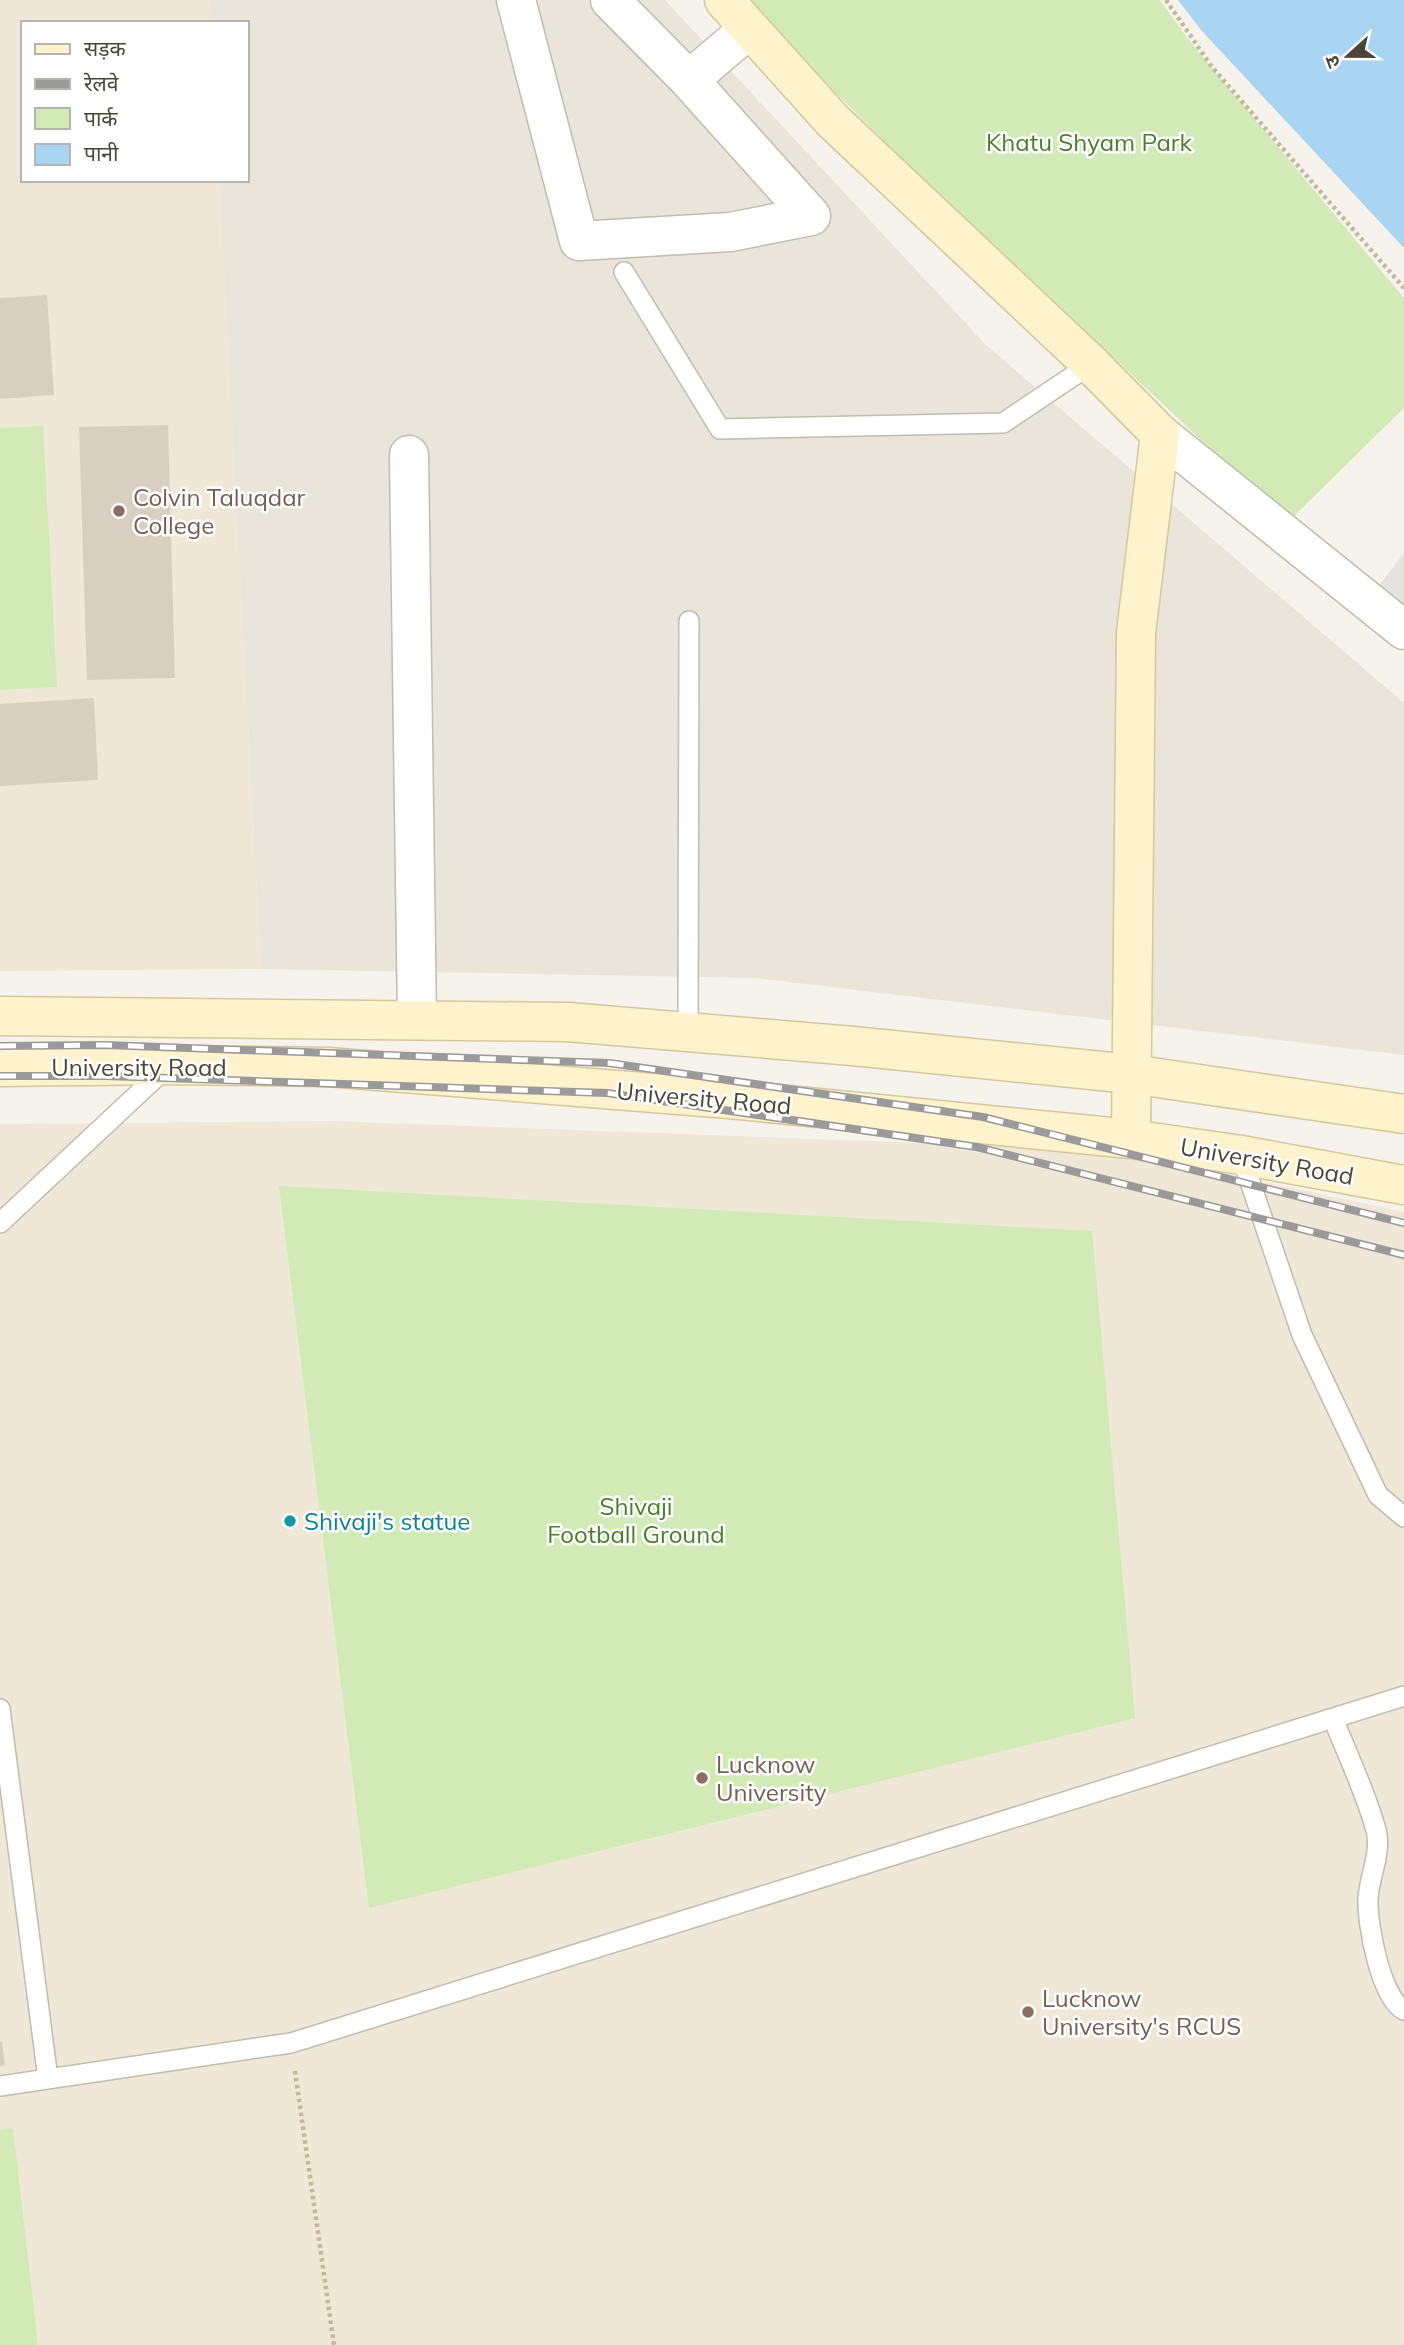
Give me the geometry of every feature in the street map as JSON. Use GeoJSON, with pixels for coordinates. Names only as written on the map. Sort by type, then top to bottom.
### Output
{"type":"FeatureCollection","features":[{"type":"Feature","properties":{"kind":"main road"},"geometry":{"type":"LineString","coordinates":[[724,0],[833,121],[1091,364],[1160,434],[1136,633],[1131,1139]]}},
{"type":"Feature","properties":{"kind":"main road","name":"University Road"},"geometry":{"type":"LineString","coordinates":[[0,1016],[568,1021],[1131,1074],[1404,1114]]}},
{"type":"Feature","properties":{"kind":"main road"},"geometry":{"type":"LineString","coordinates":[[187,1066],[206,1018]]}},
{"type":"Feature","properties":{"kind":"main road","name":"University Road"},"geometry":{"type":"LineString","coordinates":[[0,1068],[328,1067],[715,1097],[1131,1139],[1241,1155],[1404,1185]]}},
{"type":"Feature","properties":{"kind":"street"},"geometry":{"type":"LineString","coordinates":[[516,0],[579,241],[730,232],[811,216],[689,80],[610,0]]}},
{"type":"Feature","properties":{"kind":"street"},"geometry":{"type":"LineString","coordinates":[[689,80],[749,29]]}},
{"type":"Feature","properties":{"kind":"street"},"geometry":{"type":"LineString","coordinates":[[1160,434],[1404,630]]}},
{"type":"Feature","properties":{"kind":"street"},"geometry":{"type":"LineString","coordinates":[[409,455],[417,1020]]}},
{"type":"Feature","properties":{"kind":"lane"},"geometry":{"type":"LineString","coordinates":[[624,272],[720,429],[1003,424],[1091,364]]}},
{"type":"Feature","properties":{"kind":"lane"},"geometry":{"type":"LineString","coordinates":[[688,1031],[689,621]]}},
{"type":"Feature","properties":{"kind":"lane"},"geometry":{"type":"LineString","coordinates":[[0,1223],[187,1066]]}},
{"type":"Feature","properties":{"kind":"lane"},"geometry":{"type":"LineString","coordinates":[[1241,1155],[1302,1335],[1378,1495],[1404,1517]]}},
{"type":"Feature","properties":{"kind":"lane"},"geometry":{"type":"LineString","coordinates":[[0,2086],[291,2043],[1404,1696]]}},
{"type":"Feature","properties":{"kind":"lane"},"geometry":{"type":"LineString","coordinates":[[0,1709],[48,2079]]}},
{"type":"Feature","properties":{"kind":"lane"},"geometry":{"type":"LineString","coordinates":[[1333,1718],[1377,1833],[1375,1868],[1368,1899],[1372,1936],[1383,1980],[1397,2006],[1404,2010]]}},
{"type":"Feature","properties":{"kind":"path"},"geometry":{"type":"LineString","coordinates":[[1166,0],[1212,67],[1404,288]]}},
{"type":"Feature","properties":{"kind":"path"},"geometry":{"type":"LineString","coordinates":[[291,2043],[334,2345]]}},
{"type":"Feature","properties":{"kind":"shaded area","name":"Colvin Taluqdar College"},"geometry":{"type":"Polygon","coordinates":[[[0,0],[211,0],[212,21],[21,21],[21,182],[220,182],[261,969],[0,971],[0,0]]]}},
{"type":"Feature","properties":{"kind":"shaded area"},"geometry":{"type":"Polygon","coordinates":[[[210,0],[665,0],[986,345],[1404,703],[1404,1055],[756,978],[261,969],[219,182],[248,182],[248,21],[211,21],[210,0]]]}},
{"type":"Feature","properties":{"kind":"shaded area"},"geometry":{"type":"Polygon","coordinates":[[[1404,553],[1404,616],[1374,592],[1404,553]]]}},
{"type":"Feature","properties":{"kind":"shaded area","name":"Lucknow University"},"geometry":{"type":"Polygon","coordinates":[[[333,1121],[1115,1150],[1404,1212],[1404,2345],[0,2345],[0,1124],[333,1121]]]}},
{"type":"Feature","properties":{"kind":"green space","name":"Khatu Shyam Park"},"geometry":{"type":"Polygon","coordinates":[[[743,0],[1160,0],[1188,39],[1404,298],[1404,408],[1288,522],[885,142],[743,0]]]}},
{"type":"Feature","properties":{"kind":"green space"},"geometry":{"type":"Polygon","coordinates":[[[43,426],[57,687],[0,690],[0,428],[43,426]]]}},
{"type":"Feature","properties":{"kind":"green space","name":"Shivaji Football Ground"},"geometry":{"type":"Polygon","coordinates":[[[279,1186],[1092,1231],[1135,1718],[369,1908],[279,1186]]]}},
{"type":"Feature","properties":{"kind":"green space"},"geometry":{"type":"Polygon","coordinates":[[[13,2128],[38,2345],[0,2345],[0,2130],[13,2128]]]}},
{"type":"Feature","properties":{"kind":"water"},"geometry":{"type":"Polygon","coordinates":[[[1178,0],[1404,0],[1404,248],[1201,30],[1178,0]]]}},
{"type":"Feature","properties":{"kind":"building"},"geometry":{"type":"Polygon","coordinates":[[[47,295],[54,395],[0,399],[0,298],[47,295]]]}},
{"type":"Feature","properties":{"kind":"building"},"geometry":{"type":"Polygon","coordinates":[[[168,425],[175,678],[87,680],[79,427],[168,425]]]}},
{"type":"Feature","properties":{"kind":"building"},"geometry":{"type":"Polygon","coordinates":[[[94,698],[98,780],[0,786],[0,704],[94,698]]]}},
{"type":"Feature","properties":{"kind":"building"},"geometry":{"type":"Polygon","coordinates":[[[2,2041],[5,2065],[0,2066],[0,2042],[2,2041]]]}},
{"type":"Feature","properties":{"kind":"railway"},"geometry":{"type":"LineString","coordinates":[[0,1046],[105,1045],[609,1063],[983,1117],[1404,1223]]}},
{"type":"Feature","properties":{"kind":"railway"},"geometry":{"type":"LineString","coordinates":[[0,1076],[105,1076],[607,1093],[977,1147],[1404,1255]]}},
{"type":"Feature","properties":{"kind":"place","name":"Colvin Taluqdar College"},"geometry":{"type":"Point","coordinates":[119,511]}},
{"type":"Feature","properties":{"kind":"place","name":"Shivaji's statue"},"geometry":{"type":"Point","coordinates":[290,1521]}},
{"type":"Feature","properties":{"kind":"place","name":"Lucknow University"},"geometry":{"type":"Point","coordinates":[702,1778]}},
{"type":"Feature","properties":{"kind":"place","name":"Lucknow University's RCUS"},"geometry":{"type":"Point","coordinates":[1028,2012]}}]}
